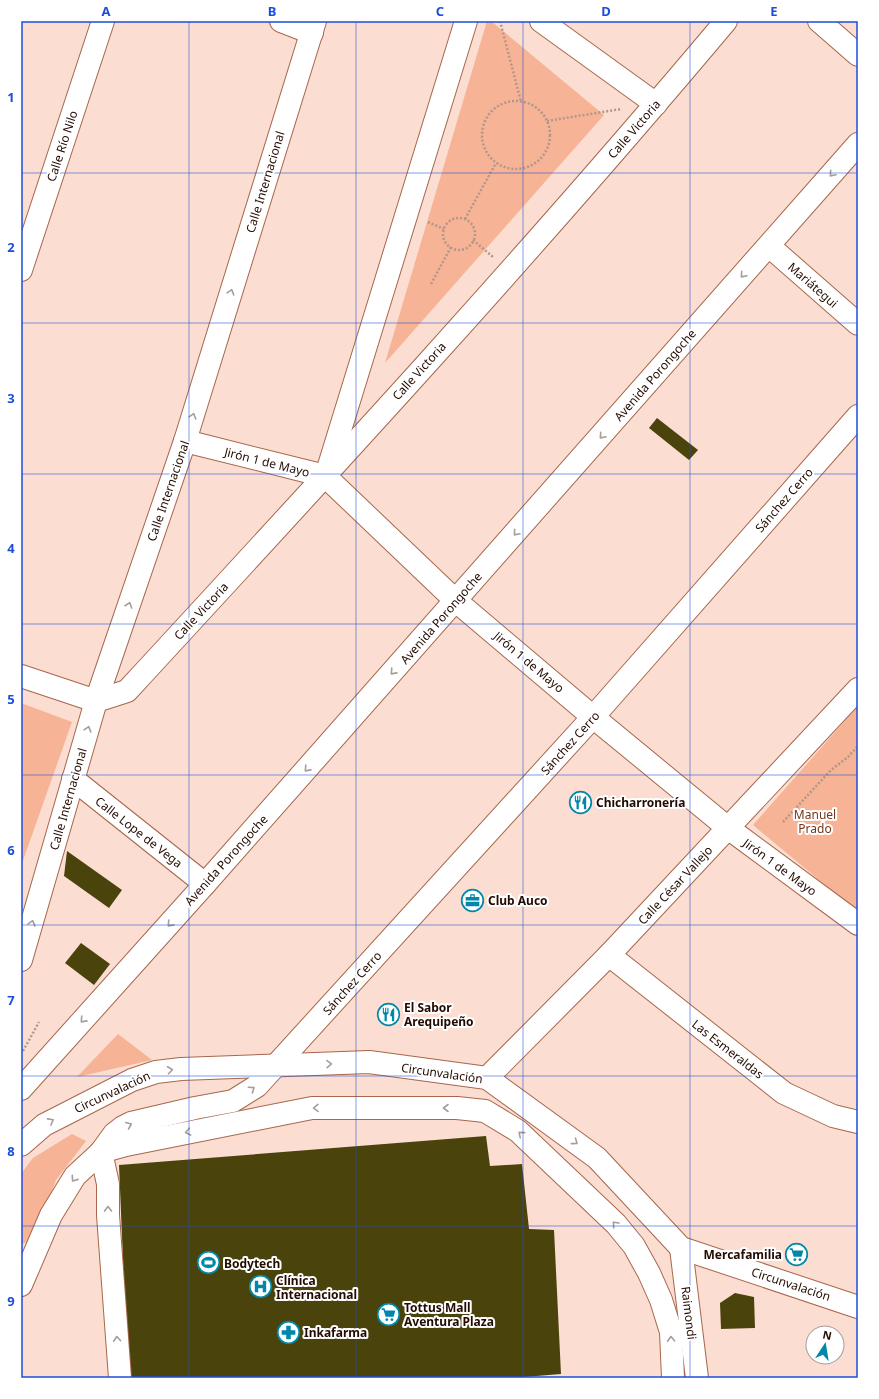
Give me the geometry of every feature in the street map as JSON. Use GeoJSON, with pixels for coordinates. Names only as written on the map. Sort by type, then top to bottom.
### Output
{"type":"FeatureCollection","features":[{"type":"Feature","properties":{"kind":"street","name":"Calle Río Nilo"},"geometry":{"type":"LineString","coordinates":[[21,270],[103,21]]}},
{"type":"Feature","properties":{"kind":"street"},"geometry":{"type":"LineString","coordinates":[[281,21],[314,27]]}},
{"type":"Feature","properties":{"kind":"street"},"geometry":{"type":"LineString","coordinates":[[325,476],[466,21]]}},
{"type":"Feature","properties":{"kind":"street"},"geometry":{"type":"LineString","coordinates":[[541,21],[656,104]]}},
{"type":"Feature","properties":{"kind":"street","name":"Calle Victoria"},"geometry":{"type":"LineString","coordinates":[[96,701],[127,691],[325,476],[656,104],[726,21]]}},
{"type":"Feature","properties":{"kind":"street"},"geometry":{"type":"LineString","coordinates":[[819,21],[858,56]]}},
{"type":"Feature","properties":{"kind":"street","name":"Calle Internacional"},"geometry":{"type":"LineString","coordinates":[[21,960],[96,701],[185,441],[314,27]]}},
{"type":"Feature","properties":{"kind":"street","name":"Avenida Porongoche"},"geometry":{"type":"LineString","coordinates":[[21,1088],[205,884],[456,601],[858,144]]}},
{"type":"Feature","properties":{"kind":"street","name":"Mariátegui"},"geometry":{"type":"LineString","coordinates":[[769,246],[858,324]]}},
{"type":"Feature","properties":{"kind":"street","name":"Sánchez Cerro"},"geometry":{"type":"LineString","coordinates":[[102,1152],[114,1134],[131,1123],[233,1101],[257,1086],[593,717],[858,416]]}},
{"type":"Feature","properties":{"kind":"street","name":"Jirón 1 de Mayo"},"geometry":{"type":"LineString","coordinates":[[185,441],[325,476],[456,601],[593,717],[728,828],[858,924]]}},
{"type":"Feature","properties":{"kind":"street"},"geometry":{"type":"LineString","coordinates":[[21,676],[96,701]]}},
{"type":"Feature","properties":{"kind":"street","name":"Calle César Vallejo"},"geometry":{"type":"LineString","coordinates":[[487,1078],[610,955],[858,689]]}},
{"type":"Feature","properties":{"kind":"street","name":"Calle Lope de Vega"},"geometry":{"type":"LineString","coordinates":[[73,780],[205,884]]}},
{"type":"Feature","properties":{"kind":"street","name":"Las Esmeraldas"},"geometry":{"type":"LineString","coordinates":[[610,955],[784,1093],[833,1116],[858,1122]]}},
{"type":"Feature","properties":{"kind":"street","name":"Circunvalación"},"geometry":{"type":"LineString","coordinates":[[21,1145],[44,1125],[59,1116],[132,1080],[156,1072],[181,1069],[369,1062],[487,1078],[597,1158],[681,1248],[858,1307]]}},
{"type":"Feature","properties":{"kind":"street"},"geometry":{"type":"LineString","coordinates":[[21,1283],[51,1215],[75,1176],[102,1152],[134,1143],[312,1108],[457,1108],[485,1111],[518,1131],[616,1224],[634,1246],[649,1273],[663,1307],[671,1332],[673,1378]]}},
{"type":"Feature","properties":{"kind":"street"},"geometry":{"type":"LineString","coordinates":[[102,1152],[108,1184],[108,1215],[120,1378]]}},
{"type":"Feature","properties":{"kind":"street","name":"Raimondi"},"geometry":{"type":"LineString","coordinates":[[681,1248],[697,1378]]}},
{"type":"Feature","properties":{"kind":"path"},"geometry":{"type":"LineString","coordinates":[[500,21],[521,102]]}},
{"type":"Feature","properties":{"kind":"path"},"geometry":{"type":"LineString","coordinates":[[510,101],[532,105],[547,121],[550,131],[549,142],[545,152],[538,160],[529,166],[518,169],[507,168],[496,163],[488,155],[483,145],[481,134],[484,123],[490,113],[499,106],[510,101]]}},
{"type":"Feature","properties":{"kind":"path"},"geometry":{"type":"LineString","coordinates":[[547,121],[656,104]]}},
{"type":"Feature","properties":{"kind":"path"},"geometry":{"type":"LineString","coordinates":[[465,219],[496,163]]}},
{"type":"Feature","properties":{"kind":"path"},"geometry":{"type":"LineString","coordinates":[[454,219],[465,219],[473,225],[475,235],[474,240],[466,248],[456,249],[451,247],[444,239],[446,224],[454,219]]}},
{"type":"Feature","properties":{"kind":"path"},"geometry":{"type":"LineString","coordinates":[[431,284],[451,247]]}},
{"type":"Feature","properties":{"kind":"path"},"geometry":{"type":"LineString","coordinates":[[783,822],[831,770],[848,757],[858,746]]}},
{"type":"Feature","properties":{"kind":"path"},"geometry":{"type":"LineString","coordinates":[[21,1055],[39,1022]]}},
{"type":"Feature","properties":{"kind":"green space"},"geometry":{"type":"Polygon","coordinates":[[[487,21],[491,21],[604,115],[385,363],[487,21]]]}},
{"type":"Feature","properties":{"kind":"green space"},"geometry":{"type":"Polygon","coordinates":[[[21,703],[72,722],[21,866],[21,703]]]}},
{"type":"Feature","properties":{"kind":"green space","name":"Manuel Prado"},"geometry":{"type":"Polygon","coordinates":[[[858,706],[858,910],[849,905],[753,825],[858,706]]]}},
{"type":"Feature","properties":{"kind":"green space"},"geometry":{"type":"Polygon","coordinates":[[[118,1034],[152,1060],[77,1077],[118,1034]]]}},
{"type":"Feature","properties":{"kind":"green space"},"geometry":{"type":"Polygon","coordinates":[[[72,1134],[86,1141],[56,1180],[34,1240],[21,1244],[21,1174],[33,1158],[72,1134]]]}},
{"type":"Feature","properties":{"kind":"building"},"geometry":{"type":"Polygon","coordinates":[[[657,418],[698,450],[689,460],[649,428],[657,418]]]}},
{"type":"Feature","properties":{"kind":"building"},"geometry":{"type":"Polygon","coordinates":[[[67,851],[122,890],[109,908],[64,876],[67,851]]]}},
{"type":"Feature","properties":{"kind":"building"},"geometry":{"type":"Polygon","coordinates":[[[81,943],[110,964],[94,985],[65,963],[81,943]]]}},
{"type":"Feature","properties":{"kind":"building"},"geometry":{"type":"Polygon","coordinates":[[[486,1136],[490,1166],[522,1164],[529,1229],[554,1230],[561,1374],[512,1378],[128,1378],[119,1165],[486,1136]]]}},
{"type":"Feature","properties":{"kind":"building"},"geometry":{"type":"Polygon","coordinates":[[[735,1293],[754,1297],[755,1328],[721,1329],[720,1303],[735,1293]]]}},
{"type":"Feature","properties":{"kind":"place","name":"Chicharronería"},"geometry":{"type":"Point","coordinates":[580,802]}},
{"type":"Feature","properties":{"kind":"place","name":"Club Auco"},"geometry":{"type":"Point","coordinates":[472,900]}},
{"type":"Feature","properties":{"kind":"place","name":"El Sabor Arequipeño"},"geometry":{"type":"Point","coordinates":[388,1014]}},
{"type":"Feature","properties":{"kind":"place","name":"Mercafamilia"},"geometry":{"type":"Point","coordinates":[797,1254]}},
{"type":"Feature","properties":{"kind":"place","name":"Bodytech"},"geometry":{"type":"Point","coordinates":[209,1263]}},
{"type":"Feature","properties":{"kind":"place","name":"Clínica Internacional"},"geometry":{"type":"Point","coordinates":[260,1287]}},
{"type":"Feature","properties":{"kind":"place","name":"Tottus Mall Aventura Plaza"},"geometry":{"type":"Point","coordinates":[388,1314]}},
{"type":"Feature","properties":{"kind":"place","name":"Inkafarma"},"geometry":{"type":"Point","coordinates":[288,1332]}}]}
